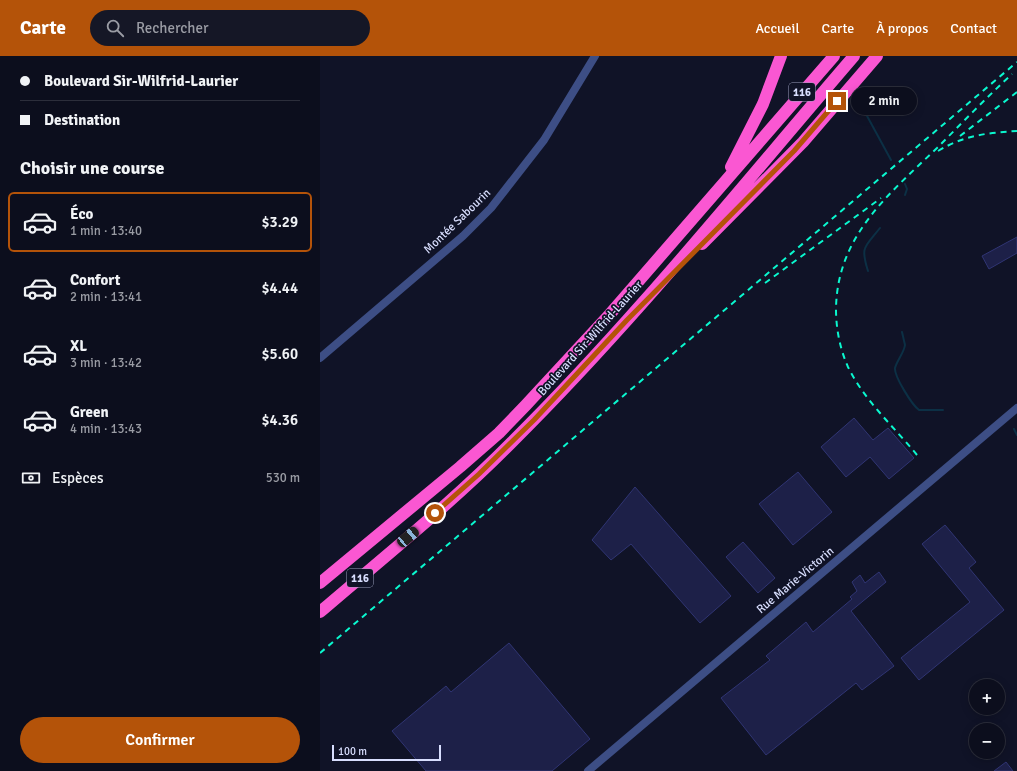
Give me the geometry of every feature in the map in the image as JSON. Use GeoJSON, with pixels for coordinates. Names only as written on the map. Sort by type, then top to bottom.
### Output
{"type":"FeatureCollection","features":[{"type":"Feature","properties":{"kind":"highway"},"geometry":{"type":"LineString","coordinates":[[722,184],[763,104],[781,56]]}},
{"type":"Feature","properties":{"kind":"highway","name":"Boulevard Sir-Wilfrid-Laurier"},"geometry":{"type":"LineString","coordinates":[[320,583],[499,433],[605,320],[834,56]]}},
{"type":"Feature","properties":{"kind":"highway","name":"Boulevard Sir-Wilfrid-Laurier"},"geometry":{"type":"LineString","coordinates":[[320,612],[457,494],[499,455],[552,402],[627,320],[854,56]]}},
{"type":"Feature","properties":{"kind":"highway"},"geometry":{"type":"LineString","coordinates":[[627,320],[794,151],[877,56]]}},
{"type":"Feature","properties":{"kind":"street","name":"Montée Sabourin"},"geometry":{"type":"LineString","coordinates":[[320,358],[454,243],[491,208],[544,140],[595,56]]}},
{"type":"Feature","properties":{"kind":"street","name":"Rue Marie-Victorin"},"geometry":{"type":"LineString","coordinates":[[588,771],[1017,408]]}},
{"type":"Feature","properties":{"kind":"building"},"geometry":{"type":"Polygon","coordinates":[[[1017,237],[1017,253],[989,269],[982,256],[1017,237]]]}},
{"type":"Feature","properties":{"kind":"building"},"geometry":{"type":"Polygon","coordinates":[[[854,418],[873,440],[888,428],[914,458],[889,479],[870,457],[846,477],[821,447],[854,418]]]}},
{"type":"Feature","properties":{"kind":"building"},"geometry":{"type":"Polygon","coordinates":[[[798,472],[832,512],[793,545],[759,504],[798,472]]]}},
{"type":"Feature","properties":{"kind":"building"},"geometry":{"type":"Polygon","coordinates":[[[635,487],[731,596],[700,623],[631,544],[611,560],[592,540],[635,487]]]}},
{"type":"Feature","properties":{"kind":"building"},"geometry":{"type":"Polygon","coordinates":[[[945,525],[976,562],[969,568],[1004,610],[919,680],[901,658],[970,602],[922,544],[945,525]]]}},
{"type":"Feature","properties":{"kind":"building"},"geometry":{"type":"Polygon","coordinates":[[[743,542],[775,578],[758,593],[726,557],[743,542]]]}},
{"type":"Feature","properties":{"kind":"building"},"geometry":{"type":"Polygon","coordinates":[[[879,572],[886,582],[851,611],[894,666],[862,690],[856,683],[766,755],[721,698],[770,660],[766,656],[806,622],[813,632],[852,599],[850,597],[857,591],[852,582],[860,575],[865,583],[879,572]]]}},
{"type":"Feature","properties":{"kind":"building"},"geometry":{"type":"Polygon","coordinates":[[[509,643],[590,739],[552,771],[426,771],[392,731],[446,686],[451,692],[509,643]]]}},
{"type":"Feature","properties":{"kind":"building"},"geometry":{"type":"Polygon","coordinates":[[[1006,762],[1013,771],[994,771],[1006,762]]]}},
{"type":"Feature","properties":{"kind":"waterway"},"geometry":{"type":"LineString","coordinates":[[854,92],[891,160]]}},
{"type":"Feature","properties":{"kind":"waterway"},"geometry":{"type":"LineString","coordinates":[[905,184],[907,189],[905,195]]}},
{"type":"Feature","properties":{"kind":"waterway"},"geometry":{"type":"LineString","coordinates":[[868,271],[864,256],[865,247],[880,228]]}},
{"type":"Feature","properties":{"kind":"waterway"},"geometry":{"type":"LineString","coordinates":[[902,332],[905,345],[895,368],[895,372],[900,383],[919,410],[943,410]]}},
{"type":"Feature","properties":{"kind":"waterway"},"geometry":{"type":"LineString","coordinates":[[1014,429],[1017,435]]}},
{"type":"Feature","properties":{"kind":"railway"},"geometry":{"type":"LineString","coordinates":[[320,653],[1017,62]]}},
{"type":"Feature","properties":{"kind":"railway"},"geometry":{"type":"LineString","coordinates":[[917,455],[862,391],[848,367],[839,339],[837,324],[836,309],[839,283],[845,260],[855,238],[868,219],[884,200],[1012,74]]}},
{"type":"Feature","properties":{"kind":"railway"},"geometry":{"type":"LineString","coordinates":[[960,136],[1017,92]]}},
{"type":"Feature","properties":{"kind":"railway"},"geometry":{"type":"LineString","coordinates":[[938,151],[957,141],[967,138],[1017,131]]}},
{"type":"Feature","properties":{"kind":"railway"},"geometry":{"type":"LineString","coordinates":[[765,283],[881,198]]}},
{"type":"Feature","properties":{"kind":"route"},"geometry":{"type":"LineString","coordinates":[[435,513],[513,442],[627,320],[794,151],[837,101]]}}]}
